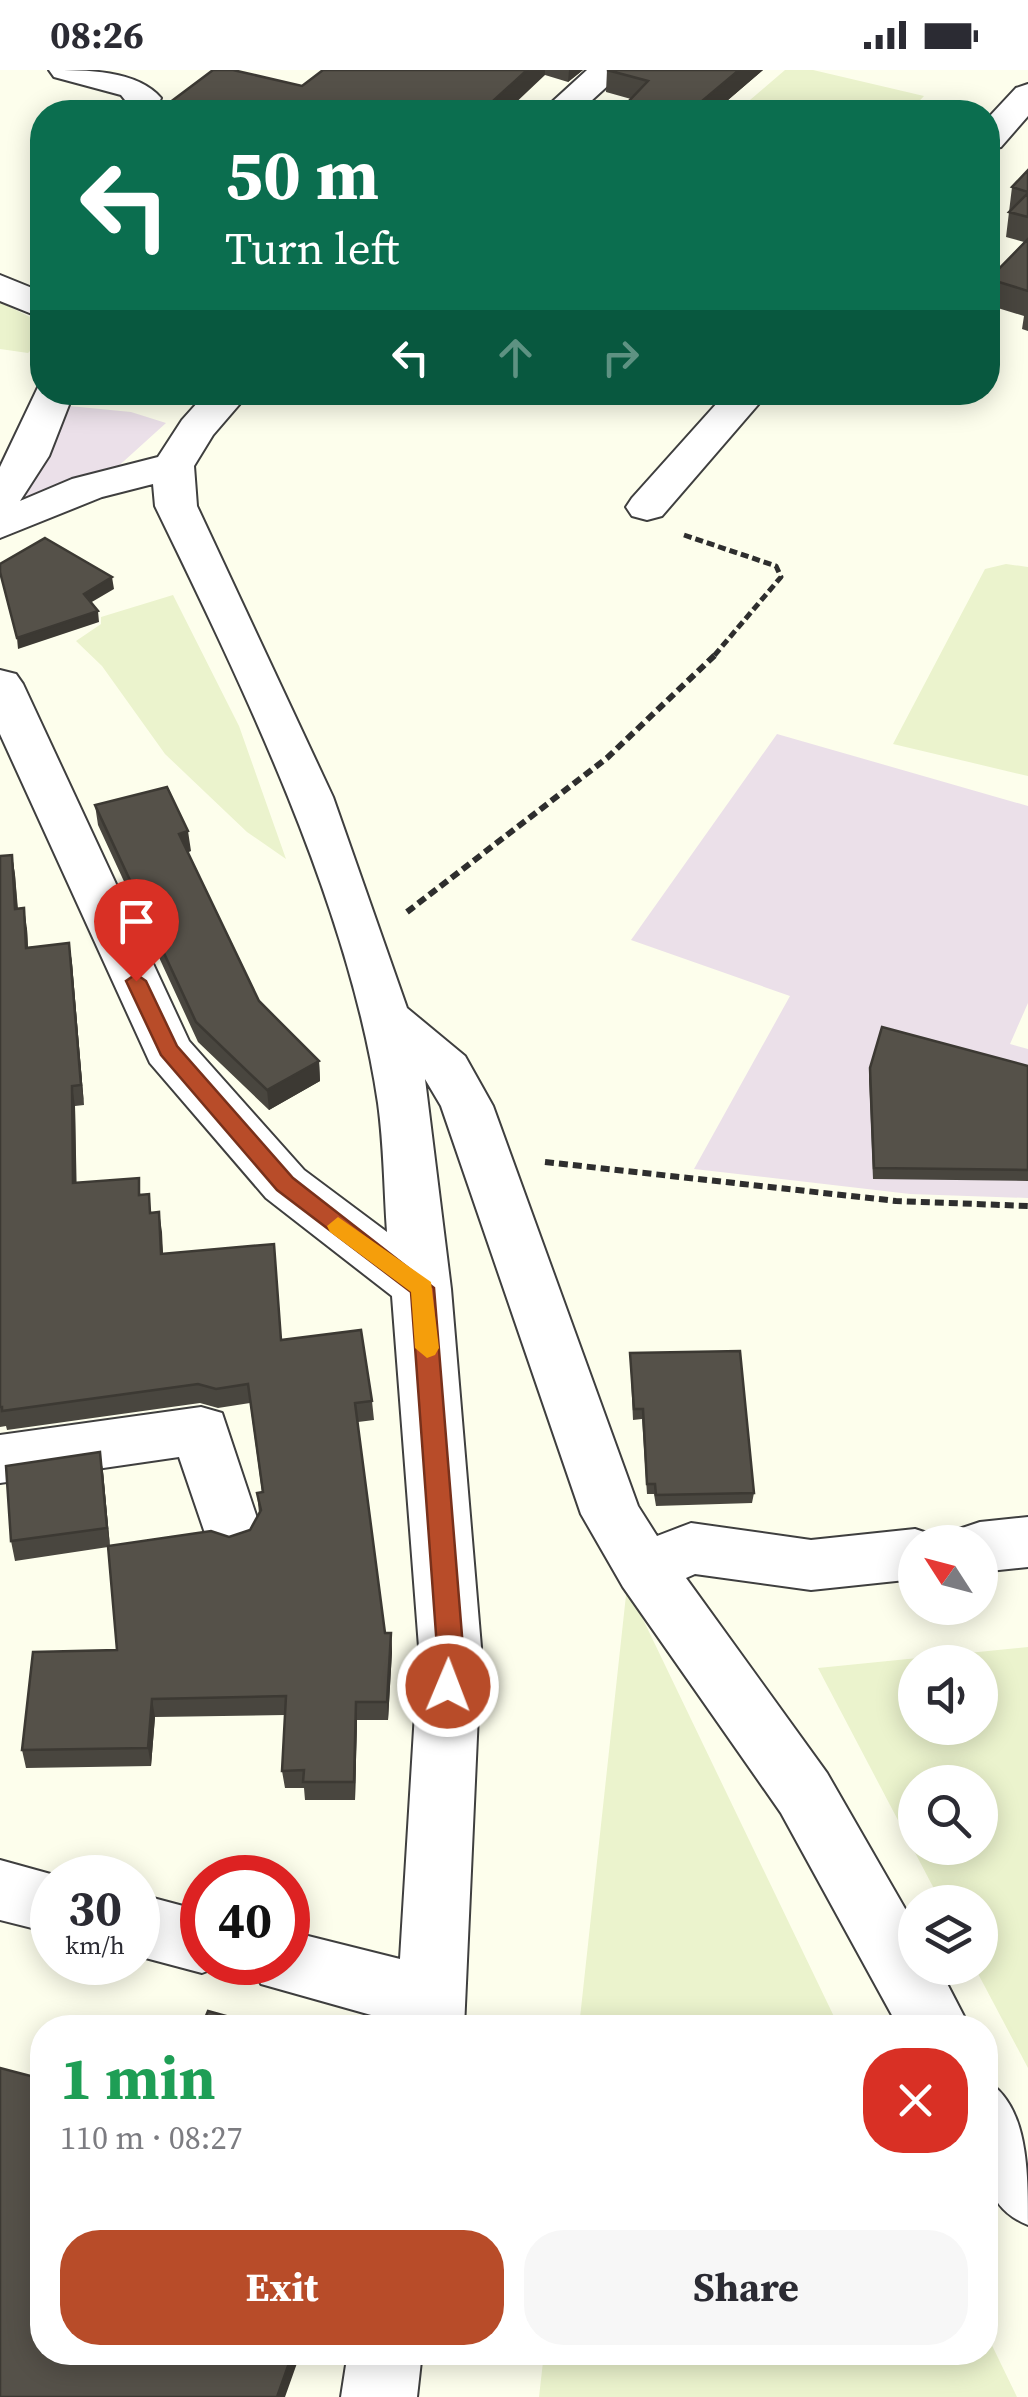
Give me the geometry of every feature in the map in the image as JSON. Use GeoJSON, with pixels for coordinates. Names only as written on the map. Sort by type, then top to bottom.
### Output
{"type":"FeatureCollection","features":[{"type":"Feature","properties":{"kind":"street"},"geometry":{"type":"LineString","coordinates":[[66,70],[133,88],[142,100]]}},
{"type":"Feature","properties":{"kind":"street"},"geometry":{"type":"LineString","coordinates":[[572,100],[608,70]]}},
{"type":"Feature","properties":{"kind":"street"},"geometry":{"type":"LineString","coordinates":[[1000,126],[1028,95]]}},
{"type":"Feature","properties":{"kind":"street"},"geometry":{"type":"LineString","coordinates":[[0,288],[30,301]]}},
{"type":"Feature","properties":{"kind":"street"},"geometry":{"type":"LineString","coordinates":[[3,512],[49,405]]}},
{"type":"Feature","properties":{"kind":"street"},"geometry":{"type":"LineString","coordinates":[[218,405],[196,428],[173,466],[176,506],[297,760],[387,1020],[404,1103],[450,1648],[432,2014],[310,1971]]}},
{"type":"Feature","properties":{"kind":"street"},"geometry":{"type":"LineString","coordinates":[[647,507],[737,405]]}},
{"type":"Feature","properties":{"kind":"street"},"geometry":{"type":"LineString","coordinates":[[3,512],[173,466]]}},
{"type":"Feature","properties":{"kind":"street"},"geometry":{"type":"LineString","coordinates":[[0,684],[168,1050],[285,1184],[422,1288]]}},
{"type":"Feature","properties":{"kind":"street"},"geometry":{"type":"LineString","coordinates":[[387,1020],[447,1069],[468,1106],[610,1514],[804,1793],[929,2015]]}},
{"type":"Feature","properties":{"kind":"street"},"geometry":{"type":"LineString","coordinates":[[0,1459],[201,1430],[230,1527]]}},
{"type":"Feature","properties":{"kind":"street"},"geometry":{"type":"LineString","coordinates":[[998,1546],[1028,1542]]}},
{"type":"Feature","properties":{"kind":"street"},"geometry":{"type":"LineString","coordinates":[[645,1569],[691,1548],[811,1565],[898,1556]]}},
{"type":"Feature","properties":{"kind":"street"},"geometry":{"type":"LineString","coordinates":[[0,1890],[30,1898]]}},
{"type":"Feature","properties":{"kind":"street"},"geometry":{"type":"LineString","coordinates":[[998,2137],[1028,2190]]}},
{"type":"Feature","properties":{"kind":"street"},"geometry":{"type":"LineString","coordinates":[[378,2397],[383,2365]]}},
{"type":"Feature","properties":{"kind":"path"},"geometry":{"type":"LineString","coordinates":[[360,942],[483,857],[607,759],[753,614],[781,577],[776,566],[662,528],[647,518],[647,507]]}},
{"type":"Feature","properties":{"kind":"path"},"geometry":{"type":"LineString","coordinates":[[484,1155],[896,1201],[990,1208],[1028,1206]]}},
{"type":"Feature","properties":{"kind":"shaded area"},"geometry":{"type":"Polygon","coordinates":[[[59,405],[131,412],[166,423],[113,471],[0,512],[59,405]]]}},
{"type":"Feature","properties":{"kind":"shaded area"},"geometry":{"type":"Polygon","coordinates":[[[777,734],[1028,806],[1028,1003],[1010,1044],[1028,1049],[1028,1198],[910,1194],[694,1169],[790,996],[631,940],[777,734]]]}},
{"type":"Feature","properties":{"kind":"green space"},"geometry":{"type":"Polygon","coordinates":[[[785,70],[813,70],[924,96],[920,100],[750,100],[785,70]]]}},
{"type":"Feature","properties":{"kind":"green space"},"geometry":{"type":"Polygon","coordinates":[[[0,302],[30,317],[30,351],[0,349],[0,302]]]}},
{"type":"Feature","properties":{"kind":"green space"},"geometry":{"type":"Polygon","coordinates":[[[1006,564],[1028,567],[1028,776],[893,744],[985,569],[1006,564]]]}},
{"type":"Feature","properties":{"kind":"green space"},"geometry":{"type":"Polygon","coordinates":[[[173,595],[239,726],[286,859],[247,832],[165,754],[102,666],[76,641],[101,624],[101,617],[173,595]]]}},
{"type":"Feature","properties":{"kind":"green space"},"geometry":{"type":"Polygon","coordinates":[[[627,1586],[833,2015],[580,2015],[627,1586]]]}},
{"type":"Feature","properties":{"kind":"green space"},"geometry":{"type":"Polygon","coordinates":[[[1028,1647],[1028,2068],[984,1985],[998,1985],[998,1885],[932,1885],[922,1865],[998,1865],[998,1765],[898,1765],[898,1820],[818,1668],[898,1660],[898,1745],[998,1745],[998,1650],[1028,1647]]]}},
{"type":"Feature","properties":{"kind":"green space"},"geometry":{"type":"Polygon","coordinates":[[[998,2358],[1017,2397],[539,2397],[543,2365],[998,2365],[998,2358]]]}},
{"type":"Feature","properties":{"kind":"building"},"geometry":{"type":"Polygon","coordinates":[[[213,70],[233,70],[302,86],[323,70],[527,70],[494,100],[173,100],[213,70]]]}},
{"type":"Feature","properties":{"kind":"building"},"geometry":{"type":"Polygon","coordinates":[[[607,70],[739,70],[703,100],[630,100],[648,81],[607,70]]]}},
{"type":"Feature","properties":{"kind":"building"},"geometry":{"type":"Polygon","coordinates":[[[1028,170],[1028,192],[1012,187],[1028,170]]]}},
{"type":"Feature","properties":{"kind":"building"},"geometry":{"type":"Polygon","coordinates":[[[1028,193],[1028,217],[1009,212],[1028,193]]]}},
{"type":"Feature","properties":{"kind":"building"},"geometry":{"type":"Polygon","coordinates":[[[1028,239],[1028,291],[1000,282],[1000,268],[1028,239]]]}},
{"type":"Feature","properties":{"kind":"building"},"geometry":{"type":"Polygon","coordinates":[[[45,538],[112,577],[84,594],[98,611],[17,638],[0,564],[45,538]]]}},
{"type":"Feature","properties":{"kind":"building"},"geometry":{"type":"Polygon","coordinates":[[[167,787],[188,831],[179,834],[259,1001],[319,1061],[267,1090],[196,1022],[95,805],[167,787]]]}},
{"type":"Feature","properties":{"kind":"building"},"geometry":{"type":"Polygon","coordinates":[[[12,855],[15,909],[24,908],[26,948],[69,943],[81,1085],[72,1086],[73,1183],[139,1178],[139,1195],[149,1194],[150,1213],[159,1212],[161,1254],[274,1244],[281,1340],[361,1330],[372,1401],[355,1403],[385,1633],[391,1633],[387,1702],[356,1702],[354,1782],[303,1782],[304,1770],[282,1771],[286,1696],[152,1699],[148,1748],[22,1750],[33,1652],[117,1650],[108,1546],[211,1531],[229,1537],[250,1530],[261,1510],[257,1493],[263,1492],[248,1384],[216,1389],[198,1384],[2,1411],[0,1407],[0,856],[12,855]]]}},
{"type":"Feature","properties":{"kind":"building"},"geometry":{"type":"Polygon","coordinates":[[[882,1027],[1028,1066],[1028,1170],[874,1168],[870,1068],[882,1027]]]}},
{"type":"Feature","properties":{"kind":"building"},"geometry":{"type":"Polygon","coordinates":[[[740,1351],[754,1493],[656,1495],[655,1484],[647,1484],[643,1409],[634,1409],[630,1353],[740,1351]]]}},
{"type":"Feature","properties":{"kind":"building"},"geometry":{"type":"Polygon","coordinates":[[[100,1452],[107,1528],[11,1541],[6,1466],[100,1452]]]}},
{"type":"Feature","properties":{"kind":"building"},"geometry":{"type":"Polygon","coordinates":[[[0,2068],[30,2076],[30,2365],[288,2365],[277,2397],[0,2397],[0,2068]]]}},
{"type":"Feature","properties":{"kind":"slow traffic"},"geometry":{"type":"LineString","coordinates":[[338,1226],[422,1288],[427,1348]]}},
{"type":"Feature","properties":{"kind":"route"},"geometry":{"type":"LineString","coordinates":[[136,981],[168,1050],[285,1184],[422,1288],[450,1648],[448,1686]]}}]}
